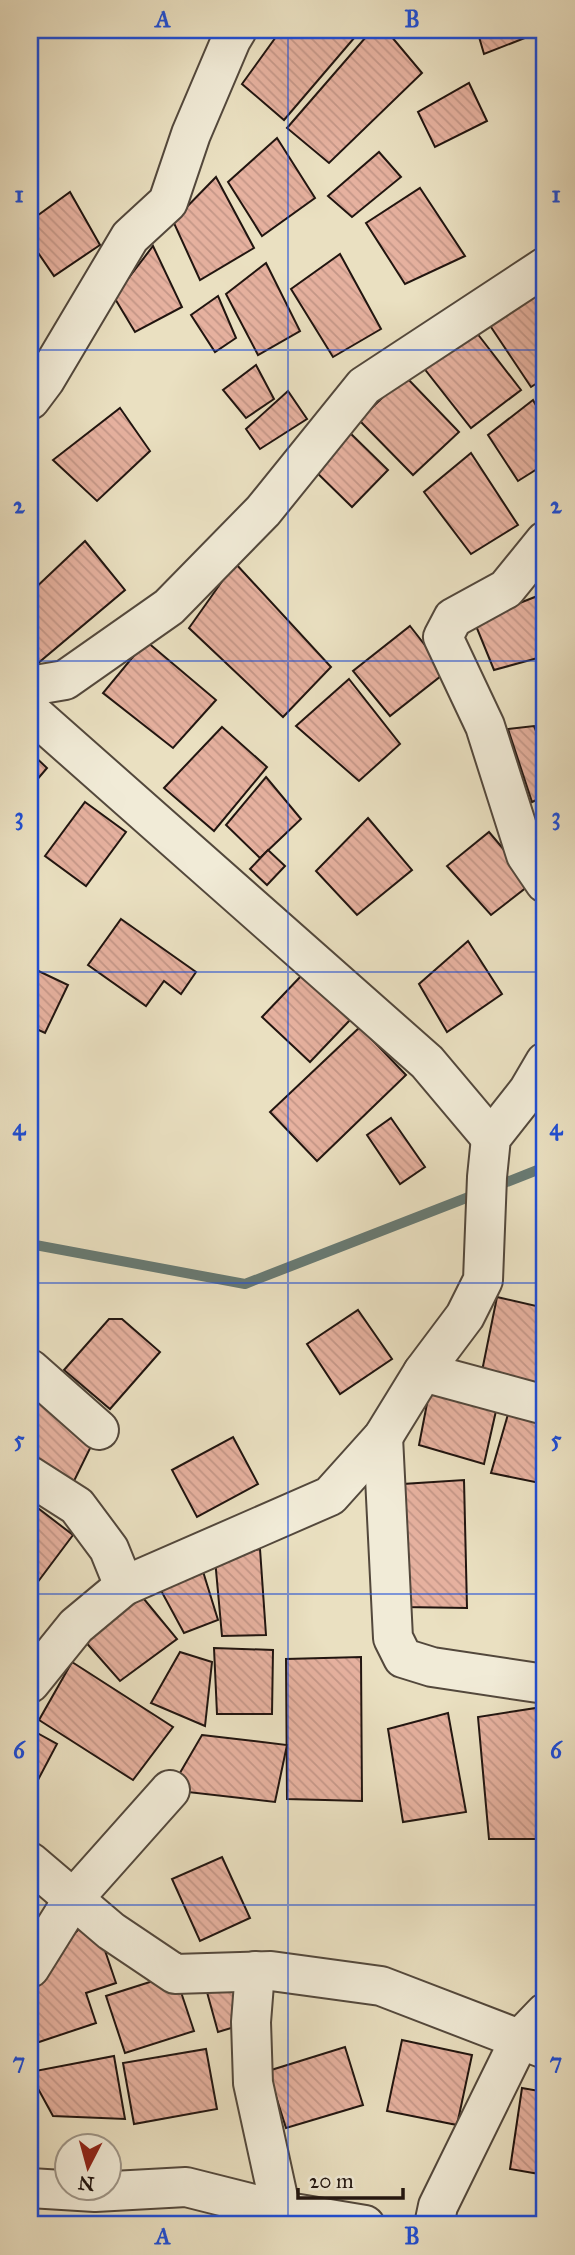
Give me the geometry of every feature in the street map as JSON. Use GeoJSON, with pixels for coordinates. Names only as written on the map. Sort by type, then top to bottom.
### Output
{"type":"FeatureCollection","features":[{"type":"Feature","properties":{"kind":"street"},"geometry":{"type":"LineString","coordinates":[[30,400],[45,380],[130,237],[168,202],[191,134],[237,30]]}},
{"type":"Feature","properties":{"kind":"street"},"geometry":{"type":"LineString","coordinates":[[30,686],[65,680],[169,607],[263,511],[364,386],[545,267]]}},
{"type":"Feature","properties":{"kind":"street"},"geometry":{"type":"LineString","coordinates":[[545,541],[506,589],[453,618],[443,637],[485,726],[526,855],[545,883]]}},
{"type":"Feature","properties":{"kind":"street"},"geometry":{"type":"LineString","coordinates":[[30,711],[426,1062],[491,1138]]}},
{"type":"Feature","properties":{"kind":"street"},"geometry":{"type":"LineString","coordinates":[[30,1683],[76,1626],[124,1586],[330,1496],[383,1437],[423,1372],[465,1315],[483,1280],[491,1138],[528,1091],[545,1062]]}},
{"type":"Feature","properties":{"kind":"street"},"geometry":{"type":"LineString","coordinates":[[30,1369],[99,1430]]}},
{"type":"Feature","properties":{"kind":"street"},"geometry":{"type":"LineString","coordinates":[[423,1372],[545,1405]]}},
{"type":"Feature","properties":{"kind":"street"},"geometry":{"type":"LineString","coordinates":[[383,1437],[393,1638],[403,1658],[432,1667],[545,1684]]}},
{"type":"Feature","properties":{"kind":"street"},"geometry":{"type":"LineString","coordinates":[[30,1476],[76,1506],[109,1549],[124,1586]]}},
{"type":"Feature","properties":{"kind":"street"},"geometry":{"type":"LineString","coordinates":[[30,1968],[73,1899],[170,1790]]}},
{"type":"Feature","properties":{"kind":"street"},"geometry":{"type":"LineString","coordinates":[[30,1863],[111,1931],[175,1974],[255,1970],[380,1986],[537,2034],[438,2206],[434,2225]]}},
{"type":"Feature","properties":{"kind":"street"},"geometry":{"type":"LineString","coordinates":[[255,1970],[251,2022],[253,2083],[281,2211]]}},
{"type":"Feature","properties":{"kind":"street"},"geometry":{"type":"LineString","coordinates":[[30,2188],[95,2192],[186,2187],[281,2211],[365,2225]]}},
{"type":"Feature","properties":{"kind":"building"},"geometry":{"type":"Polygon","coordinates":[[[281,30],[361,30],[284,120],[242,84],[281,30]]]}},
{"type":"Feature","properties":{"kind":"building"},"geometry":{"type":"Polygon","coordinates":[[[372,30],[386,30],[422,73],[329,163],[287,128],[372,30]]]}},
{"type":"Feature","properties":{"kind":"building"},"geometry":{"type":"Polygon","coordinates":[[[477,30],[545,30],[484,54],[477,30]]]}},
{"type":"Feature","properties":{"kind":"building"},"geometry":{"type":"Polygon","coordinates":[[[469,83],[487,121],[435,147],[418,112],[469,83]]]}},
{"type":"Feature","properties":{"kind":"building"},"geometry":{"type":"Polygon","coordinates":[[[277,138],[315,198],[262,236],[228,182],[277,138]]]}},
{"type":"Feature","properties":{"kind":"building"},"geometry":{"type":"Polygon","coordinates":[[[379,152],[401,177],[352,217],[328,196],[379,152]]]}},
{"type":"Feature","properties":{"kind":"building"},"geometry":{"type":"Polygon","coordinates":[[[216,177],[254,248],[200,280],[173,221],[216,177]]]}},
{"type":"Feature","properties":{"kind":"building"},"geometry":{"type":"Polygon","coordinates":[[[420,188],[465,256],[405,284],[366,223],[420,188]]]}},
{"type":"Feature","properties":{"kind":"building"},"geometry":{"type":"Polygon","coordinates":[[[70,192],[100,245],[54,276],[30,241],[30,221],[70,192]]]}},
{"type":"Feature","properties":{"kind":"building"},"geometry":{"type":"Polygon","coordinates":[[[153,246],[182,307],[135,332],[114,297],[153,246]]]}},
{"type":"Feature","properties":{"kind":"building"},"geometry":{"type":"Polygon","coordinates":[[[340,254],[381,329],[333,357],[291,289],[340,254]]]}},
{"type":"Feature","properties":{"kind":"building"},"geometry":{"type":"Polygon","coordinates":[[[266,263],[300,331],[258,355],[226,294],[266,263]]]}},
{"type":"Feature","properties":{"kind":"building"},"geometry":{"type":"Polygon","coordinates":[[[532,287],[545,306],[545,378],[531,387],[485,318],[532,287]]]}},
{"type":"Feature","properties":{"kind":"building"},"geometry":{"type":"Polygon","coordinates":[[[218,296],[236,338],[215,352],[191,315],[218,296]]]}},
{"type":"Feature","properties":{"kind":"building"},"geometry":{"type":"Polygon","coordinates":[[[473,328],[521,390],[471,428],[423,367],[473,328]]]}},
{"type":"Feature","properties":{"kind":"building"},"geometry":{"type":"Polygon","coordinates":[[[256,365],[274,399],[246,418],[223,390],[256,365]]]}},
{"type":"Feature","properties":{"kind":"building"},"geometry":{"type":"Polygon","coordinates":[[[405,376],[459,432],[413,475],[359,420],[405,376]]]}},
{"type":"Feature","properties":{"kind":"building"},"geometry":{"type":"Polygon","coordinates":[[[288,391],[307,419],[260,449],[246,429],[288,391]]]}},
{"type":"Feature","properties":{"kind":"building"},"geometry":{"type":"Polygon","coordinates":[[[533,400],[545,422],[545,464],[518,481],[488,435],[533,400]]]}},
{"type":"Feature","properties":{"kind":"building"},"geometry":{"type":"Polygon","coordinates":[[[120,408],[150,451],[97,501],[53,460],[120,408]]]}},
{"type":"Feature","properties":{"kind":"building"},"geometry":{"type":"Polygon","coordinates":[[[346,429],[388,470],[352,507],[310,466],[346,429]]]}},
{"type":"Feature","properties":{"kind":"building"},"geometry":{"type":"Polygon","coordinates":[[[471,453],[518,525],[471,554],[424,492],[471,453]]]}},
{"type":"Feature","properties":{"kind":"building"},"geometry":{"type":"Polygon","coordinates":[[[85,541],[125,590],[37,664],[30,656],[30,593],[85,541]]]}},
{"type":"Feature","properties":{"kind":"building"},"geometry":{"type":"Polygon","coordinates":[[[235,563],[331,667],[283,717],[189,628],[235,563]]]}},
{"type":"Feature","properties":{"kind":"building"},"geometry":{"type":"Polygon","coordinates":[[[540,595],[545,623],[545,656],[494,670],[474,621],[540,595]]]}},
{"type":"Feature","properties":{"kind":"building"},"geometry":{"type":"Polygon","coordinates":[[[410,626],[446,672],[390,716],[353,671],[410,626]]]}},
{"type":"Feature","properties":{"kind":"building"},"geometry":{"type":"Polygon","coordinates":[[[146,641],[216,700],[173,748],[103,693],[146,641]]]}},
{"type":"Feature","properties":{"kind":"building"},"geometry":{"type":"Polygon","coordinates":[[[349,679],[400,744],[359,781],[296,726],[349,679]]]}},
{"type":"Feature","properties":{"kind":"building"},"geometry":{"type":"Polygon","coordinates":[[[534,726],[545,753],[545,796],[532,802],[508,729],[534,726]]]}},
{"type":"Feature","properties":{"kind":"building"},"geometry":{"type":"Polygon","coordinates":[[[222,727],[267,767],[214,831],[164,788],[222,727]]]}},
{"type":"Feature","properties":{"kind":"building"},"geometry":{"type":"Polygon","coordinates":[[[30,752],[47,768],[30,788],[30,752]]]}},
{"type":"Feature","properties":{"kind":"building"},"geometry":{"type":"Polygon","coordinates":[[[266,777],[301,819],[260,858],[226,825],[266,777]]]}},
{"type":"Feature","properties":{"kind":"building"},"geometry":{"type":"Polygon","coordinates":[[[85,802],[126,832],[86,886],[45,856],[85,802]]]}},
{"type":"Feature","properties":{"kind":"building"},"geometry":{"type":"Polygon","coordinates":[[[368,818],[412,870],[357,915],[316,871],[368,818]]]}},
{"type":"Feature","properties":{"kind":"building"},"geometry":{"type":"Polygon","coordinates":[[[489,832],[532,883],[491,915],[447,866],[489,832]]]}},
{"type":"Feature","properties":{"kind":"building"},"geometry":{"type":"Polygon","coordinates":[[[268,850],[285,866],[267,885],[250,869],[268,850]]]}},
{"type":"Feature","properties":{"kind":"building"},"geometry":{"type":"Polygon","coordinates":[[[121,919],[196,972],[181,994],[164,981],[146,1006],[88,965],[121,919]]]}},
{"type":"Feature","properties":{"kind":"building"},"geometry":{"type":"Polygon","coordinates":[[[468,941],[502,994],[447,1032],[419,984],[468,941]]]}},
{"type":"Feature","properties":{"kind":"building"},"geometry":{"type":"Polygon","coordinates":[[[30,967],[68,985],[45,1033],[30,1026],[30,967]]]}},
{"type":"Feature","properties":{"kind":"building"},"geometry":{"type":"Polygon","coordinates":[[[302,975],[350,1020],[310,1062],[262,1017],[302,975]]]}},
{"type":"Feature","properties":{"kind":"building"},"geometry":{"type":"Polygon","coordinates":[[[360,1027],[406,1075],[317,1161],[270,1112],[360,1027]]]}},
{"type":"Feature","properties":{"kind":"building"},"geometry":{"type":"Polygon","coordinates":[[[391,1118],[425,1167],[400,1184],[367,1135],[391,1118]]]}},
{"type":"Feature","properties":{"kind":"building"},"geometry":{"type":"Polygon","coordinates":[[[497,1297],[545,1308],[545,1385],[482,1371],[497,1297]]]}},
{"type":"Feature","properties":{"kind":"building"},"geometry":{"type":"Polygon","coordinates":[[[358,1310],[392,1359],[340,1394],[307,1344],[358,1310]]]}},
{"type":"Feature","properties":{"kind":"building"},"geometry":{"type":"Polygon","coordinates":[[[109,1319],[122,1319],[160,1352],[110,1409],[64,1370],[109,1319]]]}},
{"type":"Feature","properties":{"kind":"building"},"geometry":{"type":"Polygon","coordinates":[[[430,1388],[498,1402],[484,1464],[419,1445],[430,1388]]]}},
{"type":"Feature","properties":{"kind":"building"},"geometry":{"type":"Polygon","coordinates":[[[30,1398],[99,1430],[74,1481],[30,1460],[30,1398]]]}},
{"type":"Feature","properties":{"kind":"building"},"geometry":{"type":"Polygon","coordinates":[[[511,1404],[545,1417],[545,1484],[491,1473],[511,1404]]]}},
{"type":"Feature","properties":{"kind":"building"},"geometry":{"type":"Polygon","coordinates":[[[233,1437],[258,1484],[197,1517],[172,1470],[233,1437]]]}},
{"type":"Feature","properties":{"kind":"building"},"geometry":{"type":"Polygon","coordinates":[[[464,1480],[467,1608],[403,1607],[403,1484],[464,1480]]]}},
{"type":"Feature","properties":{"kind":"building"},"geometry":{"type":"Polygon","coordinates":[[[30,1502],[73,1535],[31,1591],[30,1590],[30,1502]]]}},
{"type":"Feature","properties":{"kind":"building"},"geometry":{"type":"Polygon","coordinates":[[[260,1549],[266,1635],[222,1636],[215,1559],[260,1549]]]}},
{"type":"Feature","properties":{"kind":"building"},"geometry":{"type":"Polygon","coordinates":[[[201,1565],[218,1620],[184,1633],[158,1585],[201,1565]]]}},
{"type":"Feature","properties":{"kind":"building"},"geometry":{"type":"Polygon","coordinates":[[[139,1593],[177,1639],[120,1681],[83,1639],[139,1593]]]}},
{"type":"Feature","properties":{"kind":"building"},"geometry":{"type":"Polygon","coordinates":[[[214,1648],[273,1650],[272,1714],[217,1714],[214,1648]]]}},
{"type":"Feature","properties":{"kind":"building"},"geometry":{"type":"Polygon","coordinates":[[[180,1652],[212,1662],[205,1726],[151,1703],[180,1652]]]}},
{"type":"Feature","properties":{"kind":"building"},"geometry":{"type":"Polygon","coordinates":[[[361,1657],[362,1801],[287,1799],[286,1659],[361,1657]]]}},
{"type":"Feature","properties":{"kind":"building"},"geometry":{"type":"Polygon","coordinates":[[[72,1662],[173,1727],[133,1780],[39,1720],[72,1662]]]}},
{"type":"Feature","properties":{"kind":"building"},"geometry":{"type":"Polygon","coordinates":[[[536,1708],[545,1777],[545,1839],[489,1839],[478,1717],[536,1708]]]}},
{"type":"Feature","properties":{"kind":"building"},"geometry":{"type":"Polygon","coordinates":[[[448,1713],[466,1812],[403,1822],[388,1729],[448,1713]]]}},
{"type":"Feature","properties":{"kind":"building"},"geometry":{"type":"Polygon","coordinates":[[[30,1729],[57,1744],[30,1795],[30,1729]]]}},
{"type":"Feature","properties":{"kind":"building"},"geometry":{"type":"Polygon","coordinates":[[[202,1735],[287,1745],[275,1802],[170,1790],[202,1735]]]}},
{"type":"Feature","properties":{"kind":"building"},"geometry":{"type":"Polygon","coordinates":[[[222,1857],[250,1918],[200,1941],[172,1879],[222,1857]]]}},
{"type":"Feature","properties":{"kind":"building"},"geometry":{"type":"Polygon","coordinates":[[[93,1915],[116,1983],[86,1993],[96,2023],[30,2045],[30,1978],[93,1915]]]}},
{"type":"Feature","properties":{"kind":"building"},"geometry":{"type":"Polygon","coordinates":[[[175,1974],[194,2031],[125,2053],[106,1996],[175,1974]]]}},
{"type":"Feature","properties":{"kind":"building"},"geometry":{"type":"Polygon","coordinates":[[[238,1975],[251,2022],[218,2032],[205,1985],[238,1975]]]}},
{"type":"Feature","properties":{"kind":"building"},"geometry":{"type":"Polygon","coordinates":[[[402,2040],[472,2055],[457,2125],[387,2111],[402,2040]]]}},
{"type":"Feature","properties":{"kind":"building"},"geometry":{"type":"Polygon","coordinates":[[[345,2047],[363,2105],[286,2128],[268,2071],[345,2047]]]}},
{"type":"Feature","properties":{"kind":"building"},"geometry":{"type":"Polygon","coordinates":[[[206,2049],[217,2109],[134,2124],[123,2063],[206,2049]]]}},
{"type":"Feature","properties":{"kind":"building"},"geometry":{"type":"Polygon","coordinates":[[[114,2056],[125,2119],[53,2116],[30,2074],[30,2072],[114,2056]]]}},
{"type":"Feature","properties":{"kind":"building"},"geometry":{"type":"Polygon","coordinates":[[[522,2088],[545,2092],[545,2175],[510,2169],[522,2088]]]}},
{"type":"Feature","properties":{"kind":"building"},"geometry":{"type":"Polygon","coordinates":[[[99,2216],[128,2219],[127,2225],[98,2225],[99,2216]]]}},
{"type":"Feature","properties":{"kind":"waterway"},"geometry":{"type":"LineString","coordinates":[[494,1187],[545,1167]]}},
{"type":"Feature","properties":{"kind":"waterway"},"geometry":{"type":"LineString","coordinates":[[30,1244],[245,1284],[479,1193]]}}]}
